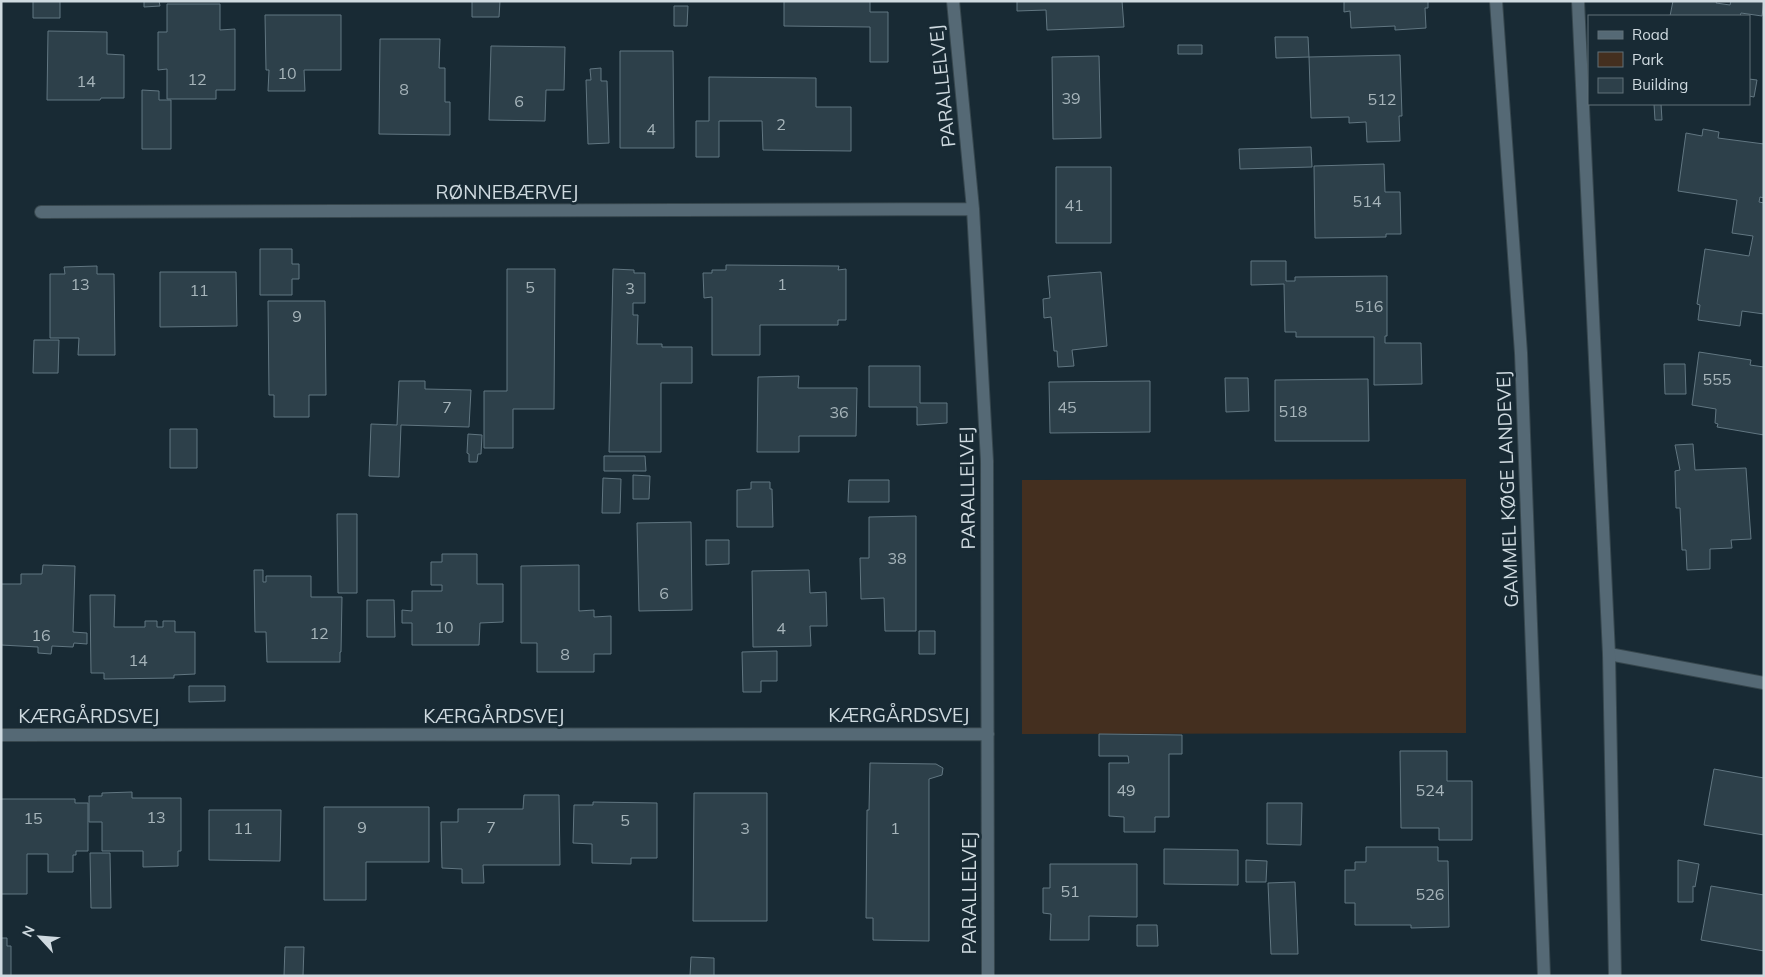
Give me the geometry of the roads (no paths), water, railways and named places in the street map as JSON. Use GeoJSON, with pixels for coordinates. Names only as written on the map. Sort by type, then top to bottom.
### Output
{"type":"FeatureCollection","features":[{"type":"Feature","properties":{"kind":"street","name":"PARALLELVEJ"},"geometry":{"type":"LineString","coordinates":[[953,1],[973,209],[987,461],[988,976]]}},
{"type":"Feature","properties":{"kind":"street","name":"GAMMEL KØGE LANDEVEJ"},"geometry":{"type":"LineString","coordinates":[[1496,1],[1521,353],[1544,976]]}},
{"type":"Feature","properties":{"kind":"street"},"geometry":{"type":"LineString","coordinates":[[1578,1],[1609,654],[1615,976]]}},
{"type":"Feature","properties":{"kind":"street","name":"RØNNEBÆRVEJ"},"geometry":{"type":"LineString","coordinates":[[41,212],[973,209]]}},
{"type":"Feature","properties":{"kind":"street"},"geometry":{"type":"LineString","coordinates":[[1609,654],[1764,683]]}},
{"type":"Feature","properties":{"kind":"street","name":"KÆRGÅRDSVEJ"},"geometry":{"type":"LineString","coordinates":[[1,735],[988,734]]}}]}
